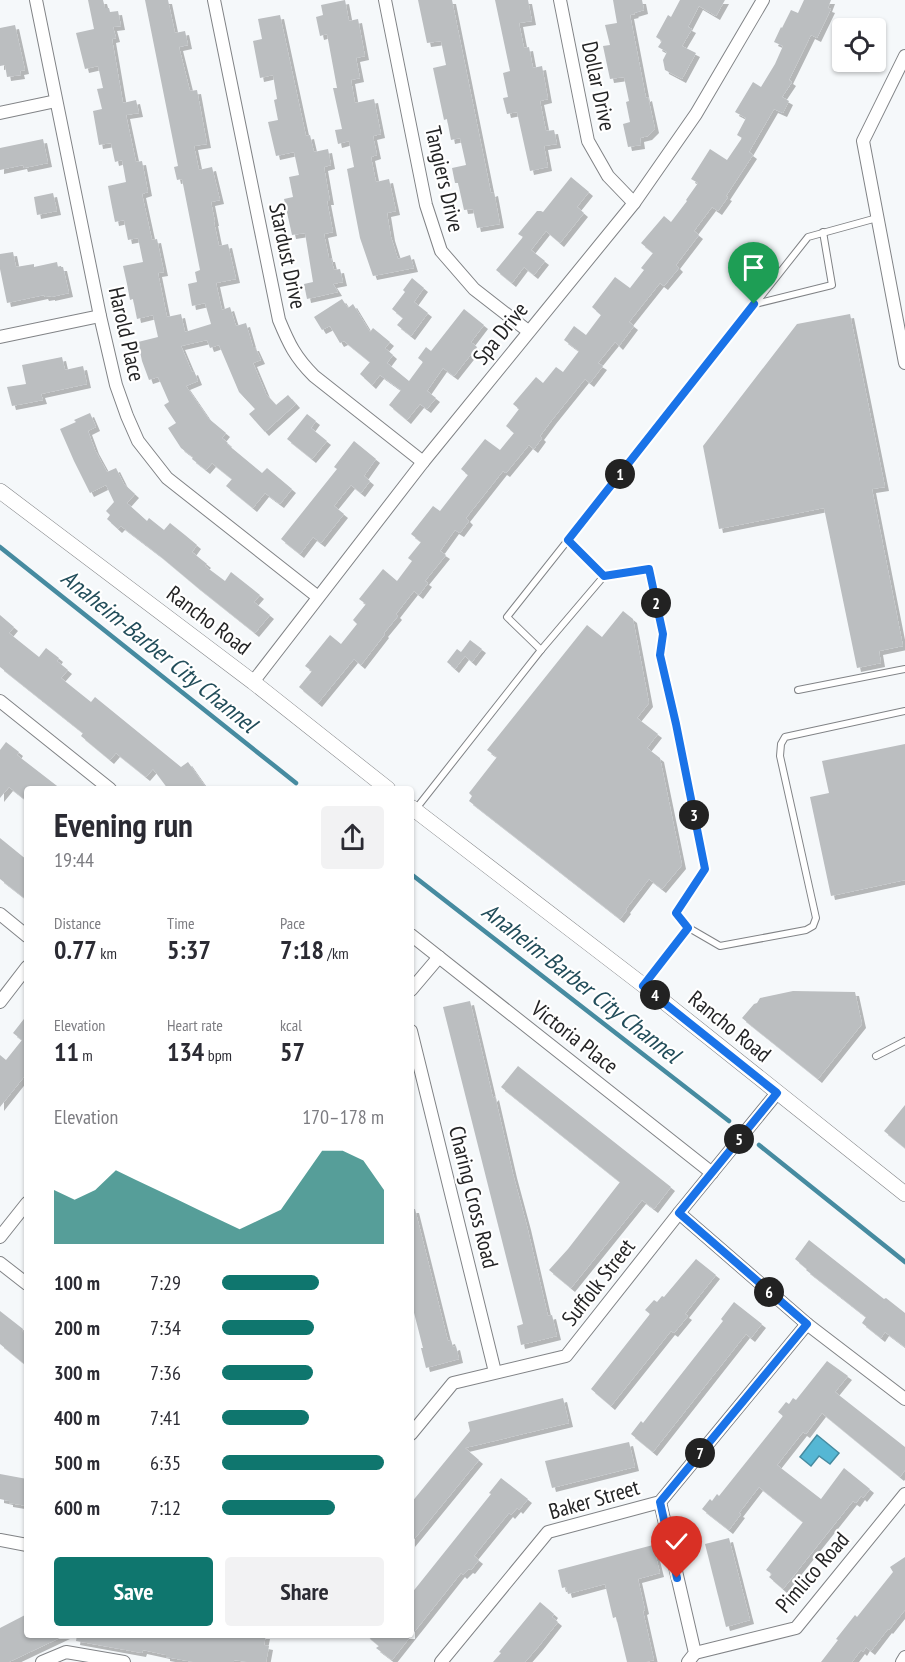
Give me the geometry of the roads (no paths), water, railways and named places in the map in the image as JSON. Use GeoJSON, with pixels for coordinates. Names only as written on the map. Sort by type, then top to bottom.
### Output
{"type":"FeatureCollection","features":[{"type":"Feature","properties":{"kind":"street","name":"Harold Place"},"geometry":{"type":"LineString","coordinates":[[36,0],[100,316],[116,385],[138,441],[167,478],[179,489],[318,597]]}},
{"type":"Feature","properties":{"kind":"street","name":"Stardust Drive"},"geometry":{"type":"LineString","coordinates":[[214,0],[279,320],[287,339],[299,360],[314,376],[423,462]]}},
{"type":"Feature","properties":{"kind":"street","name":"Tangiers Drive"},"geometry":{"type":"LineString","coordinates":[[386,0],[426,205],[441,251],[474,289],[528,331]]}},
{"type":"Feature","properties":{"kind":"street","name":"Dollar Drive"},"geometry":{"type":"LineString","coordinates":[[560,0],[588,141],[608,176],[634,203]]}},
{"type":"Feature","properties":{"kind":"street","name":"Spa Drive"},"geometry":{"type":"LineString","coordinates":[[253,682],[423,462],[634,203],[696,114],[763,0]]}},
{"type":"Feature","properties":{"kind":"street"},"geometry":{"type":"LineString","coordinates":[[905,56],[863,141],[901,323],[905,363]]}},
{"type":"Feature","properties":{"kind":"street"},"geometry":{"type":"LineString","coordinates":[[0,113],[56,101]]}},
{"type":"Feature","properties":{"kind":"street"},"geometry":{"type":"LineString","coordinates":[[0,337],[100,316]]}},
{"type":"Feature","properties":{"kind":"street","name":"Rancho Road"},"geometry":{"type":"LineString","coordinates":[[0,491],[253,682],[384,786]]}},
{"type":"Feature","properties":{"kind":"street"},"geometry":{"type":"LineString","coordinates":[[0,701],[106,786]]}},
{"type":"Feature","properties":{"kind":"street","name":"Rancho Road"},"geometry":{"type":"LineString","coordinates":[[414,809],[643,986],[905,1194]]}},
{"type":"Feature","properties":{"kind":"street"},"geometry":{"type":"LineString","coordinates":[[0,914],[24,934]]}},
{"type":"Feature","properties":{"kind":"street","name":"Victoria Place"},"geometry":{"type":"LineString","coordinates":[[414,937],[712,1173]]}},
{"type":"Feature","properties":{"kind":"street"},"geometry":{"type":"LineString","coordinates":[[414,986],[439,957]]}},
{"type":"Feature","properties":{"kind":"street"},"geometry":{"type":"LineString","coordinates":[[0,1002],[24,971]]}},
{"type":"Feature","properties":{"kind":"street","name":"Charing Cross Road"},"geometry":{"type":"LineString","coordinates":[[414,1043],[495,1372]]}},
{"type":"Feature","properties":{"kind":"street","name":"Suffolk Street"},"geometry":{"type":"LineString","coordinates":[[414,1430],[453,1383],[566,1356],[777,1093]]}},
{"type":"Feature","properties":{"kind":"street"},"geometry":{"type":"LineString","coordinates":[[0,1237],[24,1207]]}},
{"type":"Feature","properties":{"kind":"street"},"geometry":{"type":"LineString","coordinates":[[679,1213],[807,1324],[905,1399]]}},
{"type":"Feature","properties":{"kind":"street"},"geometry":{"type":"LineString","coordinates":[[0,1263],[24,1282]]}},
{"type":"Feature","properties":{"kind":"street","name":"Baker Street"},"geometry":{"type":"LineString","coordinates":[[441,1662],[548,1532],[660,1502],[807,1324]]}},
{"type":"Feature","properties":{"kind":"street","name":"Pimlico Road"},"geometry":{"type":"LineString","coordinates":[[692,1658],[795,1628],[905,1494]]}},
{"type":"Feature","properties":{"kind":"street"},"geometry":{"type":"LineString","coordinates":[[660,1502],[692,1658]]}},
{"type":"Feature","properties":{"kind":"street"},"geometry":{"type":"LineString","coordinates":[[0,1540],[24,1544]]}},
{"type":"Feature","properties":{"kind":"street"},"geometry":{"type":"LineString","coordinates":[[42,1662],[66,1652],[124,1662]]}},
{"type":"Feature","properties":{"kind":"street"},"geometry":{"type":"LineString","coordinates":[[902,1662],[905,1658]]}},
{"type":"Feature","properties":{"kind":"lane"},"geometry":{"type":"LineString","coordinates":[[542,650],[507,617],[807,237],[878,218]]}},
{"type":"Feature","properties":{"kind":"lane"},"geometry":{"type":"LineString","coordinates":[[754,304],[832,285],[823,232]]}},
{"type":"Feature","properties":{"kind":"lane"},"geometry":{"type":"LineString","coordinates":[[568,540],[604,576]]}},
{"type":"Feature","properties":{"kind":"lane"},"geometry":{"type":"LineString","coordinates":[[414,807],[604,576],[649,569],[663,634],[660,655],[705,869],[676,913],[688,928],[720,946],[806,930],[813,926],[816,918],[780,756],[781,744],[785,737],[905,711]]}},
{"type":"Feature","properties":{"kind":"lane"},"geometry":{"type":"LineString","coordinates":[[798,690],[905,669]]}},
{"type":"Feature","properties":{"kind":"lane"},"geometry":{"type":"LineString","coordinates":[[643,986],[688,928]]}},
{"type":"Feature","properties":{"kind":"lane"},"geometry":{"type":"LineString","coordinates":[[876,1056],[905,1041]]}},
{"type":"Feature","properties":{"kind":"water"},"geometry":{"type":"Polygon","coordinates":[[[817,1435],[839,1453],[830,1464],[819,1456],[811,1466],[800,1457],[817,1435]]]}},
{"type":"Feature","properties":{"kind":"waterway","name":"Anaheim-Barber City Channel"},"geometry":{"type":"LineString","coordinates":[[0,547],[296,783]]}},
{"type":"Feature","properties":{"kind":"waterway","name":"Anaheim-Barber City Channel"},"geometry":{"type":"LineString","coordinates":[[414,876],[729,1121]]}},
{"type":"Feature","properties":{"kind":"waterway","name":"Anaheim-Barber City Channel"},"geometry":{"type":"LineString","coordinates":[[759,1145],[905,1262]]}}]}
